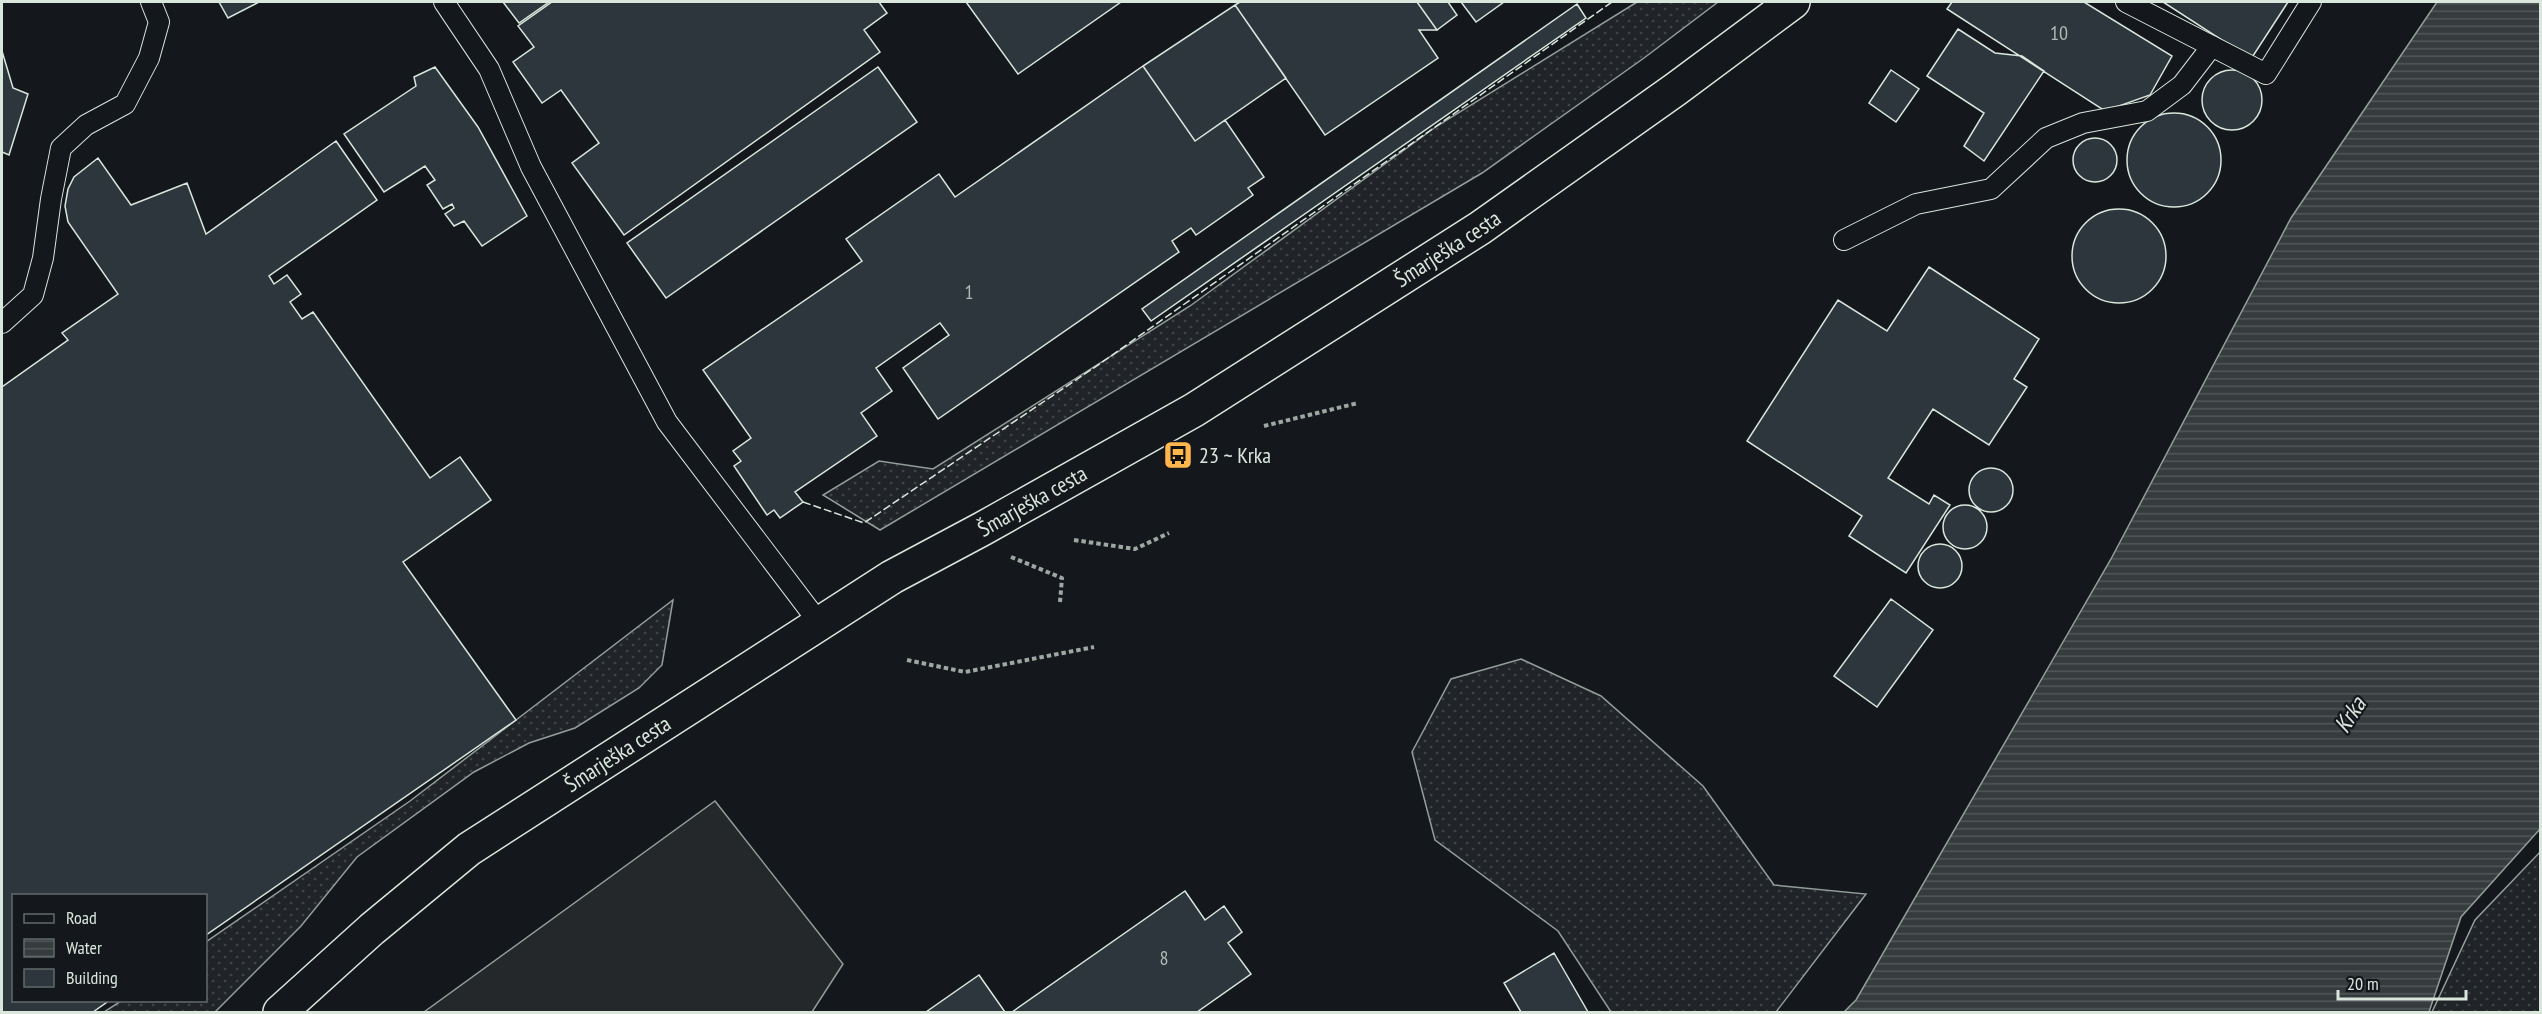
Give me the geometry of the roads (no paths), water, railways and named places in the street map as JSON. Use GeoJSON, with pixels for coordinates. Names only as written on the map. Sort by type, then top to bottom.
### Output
{"type":"FeatureCollection","features":[{"type":"Feature","properties":{"kind":"street","name":"Šmarješka cesta"},"geometry":{"type":"LineString","coordinates":[[280,1012],[372,928],[469,849],[892,577],[1194,410],[1480,228],[1677,89],[1793,2]]}},
{"type":"Feature","properties":{"kind":"lane"},"geometry":{"type":"LineString","coordinates":[[2,323],[33,295],[43,258],[61,148],[86,125],[126,104],[149,58],[159,22],[151,2]]}},
{"type":"Feature","properties":{"kind":"lane"},"geometry":{"type":"LineString","coordinates":[[444,2],[489,69],[531,167],[667,422],[820,624]]}},
{"type":"Feature","properties":{"kind":"lane"},"geometry":{"type":"LineString","coordinates":[[2126,2],[2266,74],[2311,2]]}},
{"type":"Feature","properties":{"kind":"lane"},"geometry":{"type":"LineString","coordinates":[[1844,240],[1916,204],[1991,189],[2046,138],[2083,123],[2147,111],[2182,85],[2212,46]]}},
{"type":"Feature","properties":{"kind":"water","name":"Krka"},"geometry":{"type":"Polygon","coordinates":[[[2437,2],[2540,2],[2540,829],[2461,917],[2429,1012],[1844,1012],[1856,1000],[2111,559],[2291,218],[2437,2]]]}},
{"type":"Feature","properties":{"kind":"place","name":"23 ~ Krka"},"geometry":{"type":"Point","coordinates":[1178,455]}}]}
